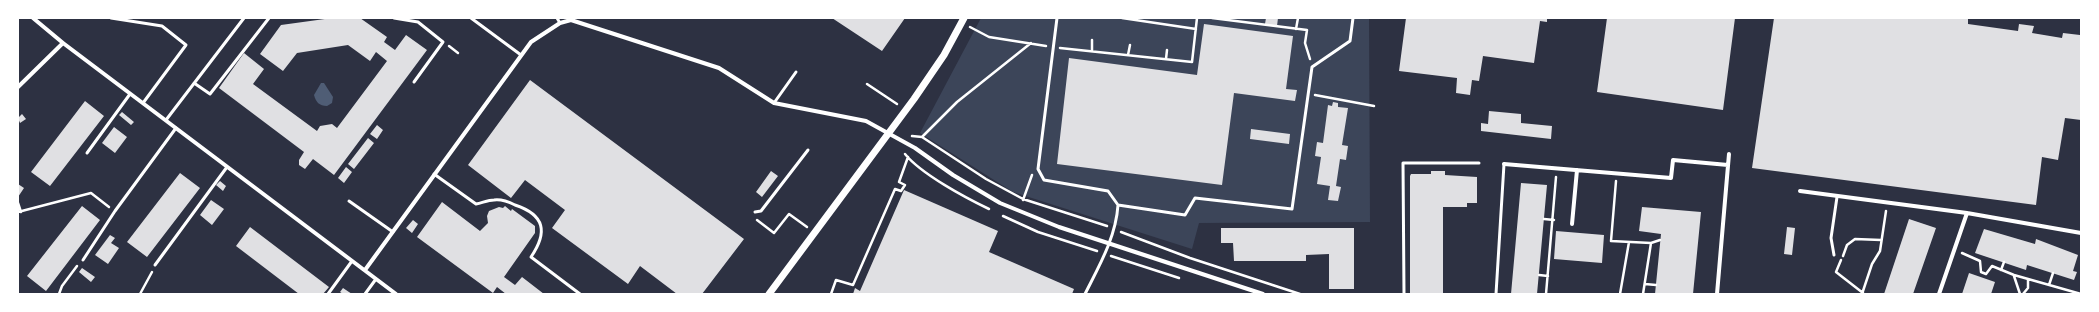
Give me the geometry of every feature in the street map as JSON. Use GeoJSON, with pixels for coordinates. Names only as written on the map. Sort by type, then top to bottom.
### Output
{"type":"FeatureCollection","features":[{"type":"Feature","properties":{"kind":"street"},"geometry":{"type":"LineString","coordinates":[[33,18],[62,43],[396,294]]}},
{"type":"Feature","properties":{"kind":"street"},"geometry":{"type":"LineString","coordinates":[[365,270],[521,55],[537,36],[560,23],[571,19],[719,68],[774,103],[866,121],[915,148],[952,175],[1000,203],[1059,227],[1263,294]]}},
{"type":"Feature","properties":{"kind":"street"},"geometry":{"type":"LineString","coordinates":[[769,294],[906,110],[944,55],[963,21]]}},
{"type":"Feature","properties":{"kind":"street"},"geometry":{"type":"LineString","coordinates":[[18,87],[62,43]]}},
{"type":"Feature","properties":{"kind":"street"},"geometry":{"type":"LineString","coordinates":[[1717,294],[1729,154]]}},
{"type":"Feature","properties":{"kind":"street"},"geometry":{"type":"LineString","coordinates":[[1504,164],[1671,178],[1673,160],[1728,165]]}},
{"type":"Feature","properties":{"kind":"street"},"geometry":{"type":"LineString","coordinates":[[1572,224],[1578,170]]}},
{"type":"Feature","properties":{"kind":"street"},"geometry":{"type":"LineString","coordinates":[[1800,191],[1966,213],[2081,233]]}},
{"type":"Feature","properties":{"kind":"street"},"geometry":{"type":"LineString","coordinates":[[1939,294],[1966,213]]}},
{"type":"Feature","properties":{"kind":"lane"},"geometry":{"type":"LineString","coordinates":[[111,18],[162,26],[186,44],[143,103]]}},
{"type":"Feature","properties":{"kind":"lane"},"geometry":{"type":"LineString","coordinates":[[166,120],[244,18]]}},
{"type":"Feature","properties":{"kind":"lane"},"geometry":{"type":"LineString","coordinates":[[194,83],[210,94],[269,18]]}},
{"type":"Feature","properties":{"kind":"lane"},"geometry":{"type":"LineString","coordinates":[[394,18],[418,22],[443,42],[414,82]]}},
{"type":"Feature","properties":{"kind":"lane"},"geometry":{"type":"LineString","coordinates":[[471,18],[521,55]]}},
{"type":"Feature","properties":{"kind":"lane"},"geometry":{"type":"LineString","coordinates":[[557,18],[560,23]]}},
{"type":"Feature","properties":{"kind":"lane"},"geometry":{"type":"LineString","coordinates":[[1057,18],[1038,170],[1044,180],[1108,191],[1118,205],[1114,228],[1109,244],[1085,294]]}},
{"type":"Feature","properties":{"kind":"lane"},"geometry":{"type":"LineString","coordinates":[[1118,205],[1185,215],[1195,198],[1292,209],[1312,66],[1350,41],[1353,18]]}},
{"type":"Feature","properties":{"kind":"lane"},"geometry":{"type":"LineString","coordinates":[[774,103],[796,72]]}},
{"type":"Feature","properties":{"kind":"lane"},"geometry":{"type":"LineString","coordinates":[[87,153],[130,94]]}},
{"type":"Feature","properties":{"kind":"lane"},"geometry":{"type":"LineString","coordinates":[[82,260],[115,211],[176,128]]}},
{"type":"Feature","properties":{"kind":"lane"},"geometry":{"type":"LineString","coordinates":[[754,212],[761,211],[808,150]]}},
{"type":"Feature","properties":{"kind":"lane"},"geometry":{"type":"LineString","coordinates":[[1404,294],[1403,163],[1479,163]]}},
{"type":"Feature","properties":{"kind":"lane"},"geometry":{"type":"LineString","coordinates":[[1496,294],[1504,164]]}},
{"type":"Feature","properties":{"kind":"lane"},"geometry":{"type":"LineString","coordinates":[[155,265],[227,167]]}},
{"type":"Feature","properties":{"kind":"lane"},"geometry":{"type":"LineString","coordinates":[[434,174],[476,204],[501,200],[531,212],[539,220],[542,232],[538,247],[531,257],[580,294]]}},
{"type":"Feature","properties":{"kind":"lane"},"geometry":{"type":"LineString","coordinates":[[1834,255],[1831,238],[1837,197]]}},
{"type":"Feature","properties":{"kind":"lane"},"geometry":{"type":"LineString","coordinates":[[349,201],[393,232]]}},
{"type":"Feature","properties":{"kind":"lane"},"geometry":{"type":"LineString","coordinates":[[328,294],[352,261]]}},
{"type":"Feature","properties":{"kind":"lane"},"geometry":{"type":"LineString","coordinates":[[365,294],[376,279]]}},
{"type":"Feature","properties":{"kind":"path"},"geometry":{"type":"LineString","coordinates":[[1122,18],[1196,29]]}},
{"type":"Feature","properties":{"kind":"path"},"geometry":{"type":"LineString","coordinates":[[963,21],[989,37],[1053,47],[1192,62],[1198,18]]}},
{"type":"Feature","properties":{"kind":"path"},"geometry":{"type":"LineString","coordinates":[[1212,18],[1307,30],[1305,43],[1312,66]]}},
{"type":"Feature","properties":{"kind":"path"},"geometry":{"type":"LineString","coordinates":[[1296,29],[1298,18]]}},
{"type":"Feature","properties":{"kind":"path"},"geometry":{"type":"LineString","coordinates":[[1092,40],[1092,51]]}},
{"type":"Feature","properties":{"kind":"path"},"geometry":{"type":"LineString","coordinates":[[831,294],[836,280],[853,285],[895,189],[901,191],[905,185],[899,182],[908,157],[922,137],[957,102],[1031,43]]}},
{"type":"Feature","properties":{"kind":"path"},"geometry":{"type":"LineString","coordinates":[[1128,55],[1130,45]]}},
{"type":"Feature","properties":{"kind":"path"},"geometry":{"type":"LineString","coordinates":[[1166,60],[1167,50]]}},
{"type":"Feature","properties":{"kind":"path"},"geometry":{"type":"LineString","coordinates":[[867,84],[906,110]]}},
{"type":"Feature","properties":{"kind":"path"},"geometry":{"type":"LineString","coordinates":[[1323,96],[1374,106]]}},
{"type":"Feature","properties":{"kind":"path"},"geometry":{"type":"LineString","coordinates":[[909,135],[922,137],[986,178],[1023,199],[1114,228],[1190,258],[1300,294]]}},
{"type":"Feature","properties":{"kind":"path"},"geometry":{"type":"LineString","coordinates":[[1546,294],[1554,220],[1557,169]]}},
{"type":"Feature","properties":{"kind":"path"},"geometry":{"type":"LineString","coordinates":[[1019,211],[1033,172],[1038,170]]}},
{"type":"Feature","properties":{"kind":"path"},"geometry":{"type":"LineString","coordinates":[[1617,173],[1611,241],[1651,244],[1660,240]]}},
{"type":"Feature","properties":{"kind":"path"},"geometry":{"type":"LineString","coordinates":[[18,203],[20,212],[91,193],[115,211]]}},
{"type":"Feature","properties":{"kind":"path"},"geometry":{"type":"LineString","coordinates":[[1881,240],[1855,239],[1847,245],[1836,272],[1862,293],[1872,264],[1880,251],[1888,203]]}},
{"type":"Feature","properties":{"kind":"path"},"geometry":{"type":"LineString","coordinates":[[752,216],[774,233],[789,214],[815,232]]}},
{"type":"Feature","properties":{"kind":"path"},"geometry":{"type":"LineString","coordinates":[[1544,219],[1554,220]]}},
{"type":"Feature","properties":{"kind":"path"},"geometry":{"type":"LineString","coordinates":[[1620,294],[1629,242]]}},
{"type":"Feature","properties":{"kind":"path"},"geometry":{"type":"LineString","coordinates":[[1643,294],[1651,244]]}},
{"type":"Feature","properties":{"kind":"path"},"geometry":{"type":"LineString","coordinates":[[1954,250],[1980,260],[1981,272],[1986,274],[1992,266],[2014,275],[2081,294]]}},
{"type":"Feature","properties":{"kind":"path"},"geometry":{"type":"LineString","coordinates":[[59,294],[62,286],[82,260]]}},
{"type":"Feature","properties":{"kind":"path"},"geometry":{"type":"LineString","coordinates":[[2001,270],[2004,262]]}},
{"type":"Feature","properties":{"kind":"path"},"geometry":{"type":"LineString","coordinates":[[140,294],[155,265]]}},
{"type":"Feature","properties":{"kind":"path"},"geometry":{"type":"LineString","coordinates":[[2049,285],[2052,273]]}},
{"type":"Feature","properties":{"kind":"path"},"geometry":{"type":"LineString","coordinates":[[1539,275],[1548,276]]}},
{"type":"Feature","properties":{"kind":"path"},"geometry":{"type":"LineString","coordinates":[[2014,275],[2022,294],[2028,288],[2028,279]]}},
{"type":"Feature","properties":{"kind":"path"},"geometry":{"type":"LineString","coordinates":[[1645,284],[1656,285]]}},
{"type":"Feature","properties":{"kind":"shaded area"},"geometry":{"type":"Polygon","coordinates":[[[981,18],[1369,18],[1370,222],[1199,223],[1192,249],[1013,192],[920,133],[981,18]]]}},
{"type":"Feature","properties":{"kind":"shaded area"},"geometry":{"type":"Polygon","coordinates":[[[321,83],[324,83],[333,97],[332,103],[327,106],[318,103],[314,95],[321,83]]]}},
{"type":"Feature","properties":{"kind":"building"},"geometry":{"type":"Polygon","coordinates":[[[332,18],[360,18],[387,37],[384,42],[395,50],[406,35],[427,50],[334,175],[313,159],[305,169],[299,165],[299,160],[304,152],[219,88],[244,53],[264,69],[253,84],[317,131],[320,126],[332,124],[337,128],[387,61],[376,52],[370,61],[348,45],[297,53],[283,71],[260,54],[281,25],[332,18]]]}},
{"type":"Feature","properties":{"kind":"building"},"geometry":{"type":"Polygon","coordinates":[[[832,18],[905,18],[882,51],[832,18]]]}},
{"type":"Feature","properties":{"kind":"building"},"geometry":{"type":"Polygon","coordinates":[[[1266,18],[1278,18],[1277,26],[1265,24],[1266,18]]]}},
{"type":"Feature","properties":{"kind":"building"},"geometry":{"type":"Polygon","coordinates":[[[1406,18],[1547,18],[1547,22],[1540,21],[1534,63],[1483,56],[1479,81],[1472,80],[1470,95],[1456,93],[1457,78],[1399,71],[1406,18]]]}},
{"type":"Feature","properties":{"kind":"building"},"geometry":{"type":"Polygon","coordinates":[[[1607,18],[1735,18],[1723,110],[1597,92],[1607,18]]]}},
{"type":"Feature","properties":{"kind":"building"},"geometry":{"type":"Polygon","coordinates":[[[1774,18],[1968,18],[1968,24],[2018,31],[2019,24],[2034,26],[2032,33],[2062,38],[2063,33],[2080,35],[2081,120],[2065,118],[2058,160],[2042,157],[2036,205],[1752,168],[1774,18]]]}},
{"type":"Feature","properties":{"kind":"building"},"geometry":{"type":"Polygon","coordinates":[[[1204,24],[1293,36],[1286,89],[1297,90],[1295,101],[1234,93],[1222,185],[1057,164],[1069,58],[1197,75],[1204,24]]]}},
{"type":"Feature","properties":{"kind":"building"},"geometry":{"type":"Polygon","coordinates":[[[530,80],[744,239],[702,294],[677,294],[640,266],[628,284],[552,228],[565,210],[525,180],[511,198],[468,165],[530,80]]]}},
{"type":"Feature","properties":{"kind":"building"},"geometry":{"type":"Polygon","coordinates":[[[85,101],[104,116],[50,186],[31,172],[85,101]]]}},
{"type":"Feature","properties":{"kind":"building"},"geometry":{"type":"Polygon","coordinates":[[[1333,102],[1338,103],[1338,107],[1348,108],[1342,145],[1348,146],[1346,160],[1340,159],[1336,186],[1341,187],[1338,201],[1328,200],[1330,186],[1317,184],[1321,157],[1315,156],[1317,142],[1323,143],[1328,105],[1332,106],[1333,102]]]}},
{"type":"Feature","properties":{"kind":"building"},"geometry":{"type":"Polygon","coordinates":[[[1489,111],[1521,114],[1521,123],[1552,126],[1551,139],[1481,131],[1481,123],[1488,124],[1489,111]]]}},
{"type":"Feature","properties":{"kind":"building"},"geometry":{"type":"Polygon","coordinates":[[[122,112],[134,122],[131,125],[119,115],[122,112]]]}},
{"type":"Feature","properties":{"kind":"building"},"geometry":{"type":"Polygon","coordinates":[[[22,114],[26,119],[20,123],[18,118],[22,114]]]}},
{"type":"Feature","properties":{"kind":"building"},"geometry":{"type":"Polygon","coordinates":[[[377,125],[383,130],[377,139],[370,134],[377,125]]]}},
{"type":"Feature","properties":{"kind":"building"},"geometry":{"type":"Polygon","coordinates":[[[114,127],[127,137],[115,153],[102,143],[114,127]]]}},
{"type":"Feature","properties":{"kind":"building"},"geometry":{"type":"Polygon","coordinates":[[[1251,129],[1290,134],[1289,144],[1250,139],[1251,129]]]}},
{"type":"Feature","properties":{"kind":"building"},"geometry":{"type":"Polygon","coordinates":[[[368,138],[374,143],[354,169],[348,164],[368,138]]]}},
{"type":"Feature","properties":{"kind":"building"},"geometry":{"type":"Polygon","coordinates":[[[346,167],[352,172],[344,183],[338,178],[346,167]]]}},
{"type":"Feature","properties":{"kind":"building"},"geometry":{"type":"Polygon","coordinates":[[[771,171],[778,176],[762,197],[756,192],[771,171]]]}},
{"type":"Feature","properties":{"kind":"building"},"geometry":{"type":"Polygon","coordinates":[[[1431,171],[1445,171],[1445,175],[1477,177],[1477,203],[1467,203],[1467,207],[1443,207],[1443,294],[1410,294],[1410,176],[1411,174],[1431,174],[1431,171]]]}},
{"type":"Feature","properties":{"kind":"building"},"geometry":{"type":"Polygon","coordinates":[[[180,173],[200,188],[147,257],[127,242],[180,173]]]}},
{"type":"Feature","properties":{"kind":"building"},"geometry":{"type":"Polygon","coordinates":[[[220,181],[226,186],[223,191],[216,185],[220,181]]]}},
{"type":"Feature","properties":{"kind":"building"},"geometry":{"type":"Polygon","coordinates":[[[1521,183],[1547,185],[1537,294],[1511,294],[1521,183]]]}},
{"type":"Feature","properties":{"kind":"building"},"geometry":{"type":"Polygon","coordinates":[[[18,184],[24,188],[18,197],[18,184]]]}},
{"type":"Feature","properties":{"kind":"building"},"geometry":{"type":"Polygon","coordinates":[[[904,190],[998,231],[989,252],[1074,289],[1072,294],[853,294],[855,288],[860,291],[904,190]]]}},
{"type":"Feature","properties":{"kind":"building"},"geometry":{"type":"Polygon","coordinates":[[[211,200],[224,209],[212,225],[200,215],[211,200]]]}},
{"type":"Feature","properties":{"kind":"building"},"geometry":{"type":"Polygon","coordinates":[[[442,202],[480,231],[488,223],[487,216],[489,211],[499,207],[503,208],[505,206],[511,211],[512,209],[535,226],[535,233],[504,277],[515,285],[522,277],[544,294],[506,294],[497,287],[493,293],[417,237],[442,202]]]}},
{"type":"Feature","properties":{"kind":"building"},"geometry":{"type":"Polygon","coordinates":[[[82,206],[100,220],[46,291],[27,276],[82,206]]]}},
{"type":"Feature","properties":{"kind":"building"},"geometry":{"type":"Polygon","coordinates":[[[1642,207],[1701,212],[1693,294],[1655,294],[1661,234],[1639,231],[1642,207]]]}},
{"type":"Feature","properties":{"kind":"building"},"geometry":{"type":"Polygon","coordinates":[[[1909,219],[1936,228],[1913,294],[1884,294],[1909,219]]]}},
{"type":"Feature","properties":{"kind":"building"},"geometry":{"type":"Polygon","coordinates":[[[413,220],[418,224],[412,233],[406,228],[413,220]]]}},
{"type":"Feature","properties":{"kind":"building"},"geometry":{"type":"Polygon","coordinates":[[[250,227],[329,287],[323,294],[299,294],[236,246],[250,227]]]}},
{"type":"Feature","properties":{"kind":"building"},"geometry":{"type":"Polygon","coordinates":[[[1787,227],[1795,228],[1792,255],[1784,254],[1787,227]]]}},
{"type":"Feature","properties":{"kind":"building"},"geometry":{"type":"Polygon","coordinates":[[[1221,228],[1354,228],[1354,289],[1329,289],[1329,254],[1306,255],[1306,261],[1234,261],[1233,243],[1221,243],[1221,228]]]}},
{"type":"Feature","properties":{"kind":"building"},"geometry":{"type":"Polygon","coordinates":[[[1984,229],[2035,244],[2036,239],[2078,255],[2073,271],[2077,272],[2074,280],[2027,265],[2026,270],[1975,253],[1984,229]]]}},
{"type":"Feature","properties":{"kind":"building"},"geometry":{"type":"Polygon","coordinates":[[[1556,231],[1604,235],[1602,263],[1554,259],[1556,231]]]}},
{"type":"Feature","properties":{"kind":"building"},"geometry":{"type":"Polygon","coordinates":[[[110,235],[115,238],[111,243],[119,248],[108,264],[95,255],[110,235]]]}},
{"type":"Feature","properties":{"kind":"building"},"geometry":{"type":"Polygon","coordinates":[[[82,268],[95,277],[91,282],[79,272],[82,268]]]}},
{"type":"Feature","properties":{"kind":"building"},"geometry":{"type":"Polygon","coordinates":[[[1969,273],[1995,282],[1991,294],[1962,294],[1969,273]]]}},
{"type":"Feature","properties":{"kind":"building"},"geometry":{"type":"Polygon","coordinates":[[[343,288],[352,294],[343,294],[340,292],[343,288]]]}}]}
